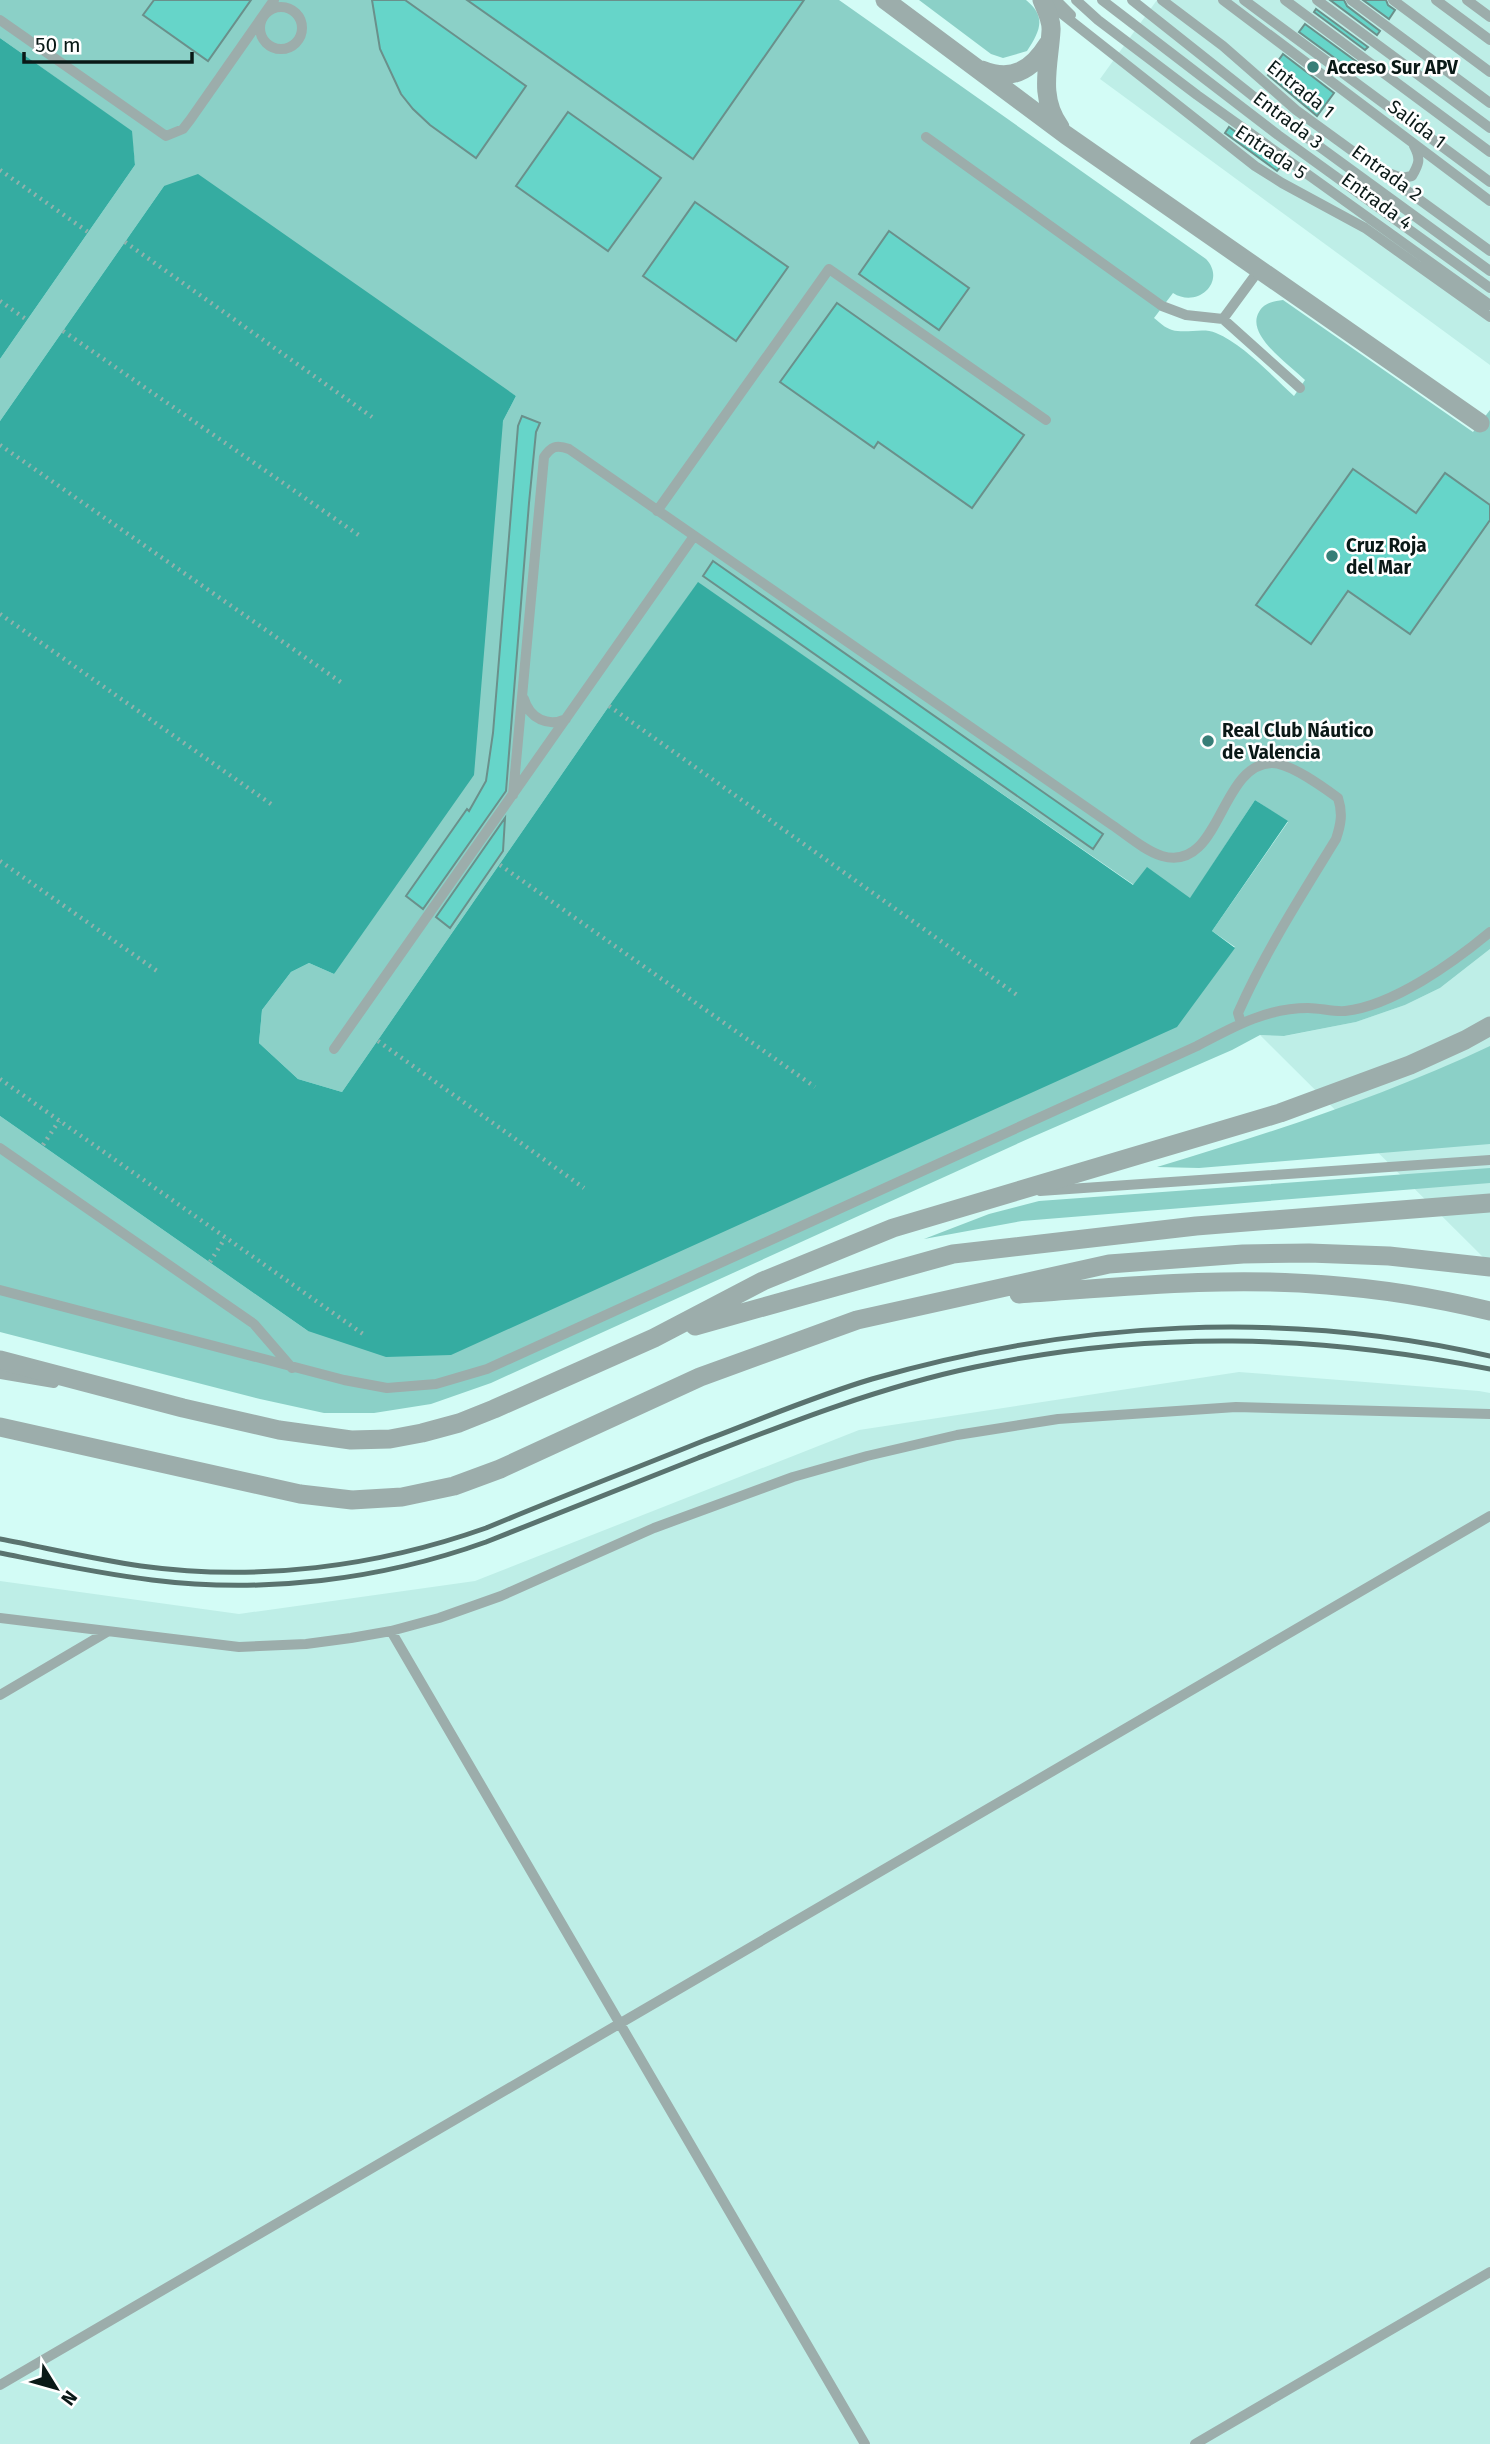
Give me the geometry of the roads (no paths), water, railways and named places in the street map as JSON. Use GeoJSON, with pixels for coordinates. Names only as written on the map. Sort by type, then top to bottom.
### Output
{"type":"FeatureCollection","features":[{"type":"Feature","properties":{"kind":"street"},"geometry":{"type":"LineString","coordinates":[[885,0],[1066,135],[1485,427]]}},
{"type":"Feature","properties":{"kind":"street"},"geometry":{"type":"LineString","coordinates":[[1043,0],[1051,31],[1046,89],[1048,104],[1066,135]]}},
{"type":"Feature","properties":{"kind":"street"},"geometry":{"type":"LineString","coordinates":[[977,68],[992,74],[1016,73],[1039,59],[1048,44]]}},
{"type":"Feature","properties":{"kind":"street"},"geometry":{"type":"LineString","coordinates":[[0,1360],[134,1396],[314,1436],[351,1440],[390,1439],[422,1433],[459,1423],[653,1338],[764,1281],[893,1228],[1268,1117],[1410,1065],[1490,1026]]}},
{"type":"Feature","properties":{"kind":"street"},"geometry":{"type":"LineString","coordinates":[[653,1338],[953,1254],[1196,1226],[1490,1203]]}},
{"type":"Feature","properties":{"kind":"street"},"geometry":{"type":"LineString","coordinates":[[0,1427],[300,1494],[352,1500],[402,1497],[454,1486],[500,1469],[700,1377],[857,1320],[1109,1264],[1243,1254],[1308,1253],[1389,1256],[1490,1267]]}},
{"type":"Feature","properties":{"kind":"street"},"geometry":{"type":"LineString","coordinates":[[951,1299],[1112,1288],[1260,1282],[1325,1284],[1380,1290],[1433,1297],[1490,1311]]}},
{"type":"Feature","properties":{"kind":"lane"},"geometry":{"type":"LineString","coordinates":[[0,20],[166,136],[183,129],[190,121],[274,0]]}},
{"type":"Feature","properties":{"kind":"lane"},"geometry":{"type":"LineString","coordinates":[[285,0],[295,12],[299,18],[302,31],[295,44],[284,49],[272,47],[263,40],[260,28],[263,16],[275,8],[289,8],[295,12]]}},
{"type":"Feature","properties":{"kind":"lane","name":"Entrada 5"},"geometry":{"type":"LineString","coordinates":[[1043,0],[1255,166],[1365,228],[1490,317]]}},
{"type":"Feature","properties":{"kind":"lane"},"geometry":{"type":"LineString","coordinates":[[1056,0],[1102,47]]}},
{"type":"Feature","properties":{"kind":"lane","name":"Entrada 4"},"geometry":{"type":"LineString","coordinates":[[1076,0],[1196,95],[1490,305]]}},
{"type":"Feature","properties":{"kind":"lane","name":"Entrada 3"},"geometry":{"type":"LineString","coordinates":[[1102,0],[1278,135],[1490,288]]}},
{"type":"Feature","properties":{"kind":"lane","name":"Entrada 2"},"geometry":{"type":"LineString","coordinates":[[1132,0],[1287,122],[1490,271]]}},
{"type":"Feature","properties":{"kind":"lane","name":"Entrada 1"},"geometry":{"type":"LineString","coordinates":[[1162,0],[1223,46],[1296,110],[1490,251]]}},
{"type":"Feature","properties":{"kind":"lane","name":"Salida 1"},"geometry":{"type":"LineString","coordinates":[[1223,0],[1490,201]]}},
{"type":"Feature","properties":{"kind":"lane"},"geometry":{"type":"LineString","coordinates":[[1244,0],[1490,182]]}},
{"type":"Feature","properties":{"kind":"lane"},"geometry":{"type":"LineString","coordinates":[[1284,0],[1490,152]]}},
{"type":"Feature","properties":{"kind":"lane"},"geometry":{"type":"LineString","coordinates":[[1317,0],[1490,128]]}},
{"type":"Feature","properties":{"kind":"lane"},"geometry":{"type":"LineString","coordinates":[[1351,0],[1490,103]]}},
{"type":"Feature","properties":{"kind":"lane"},"geometry":{"type":"LineString","coordinates":[[1393,0],[1490,72]]}},
{"type":"Feature","properties":{"kind":"lane"},"geometry":{"type":"LineString","coordinates":[[1436,0],[1490,40]]}},
{"type":"Feature","properties":{"kind":"lane"},"geometry":{"type":"LineString","coordinates":[[1466,0],[1490,17]]}},
{"type":"Feature","properties":{"kind":"lane"},"geometry":{"type":"LineString","coordinates":[[926,137],[1162,306],[1186,315],[1223,319],[1300,388]]}},
{"type":"Feature","properties":{"kind":"lane"},"geometry":{"type":"LineString","coordinates":[[1384,172],[1402,178],[1412,176],[1419,165],[1420,156],[1411,142]]}},
{"type":"Feature","properties":{"kind":"lane"},"geometry":{"type":"LineString","coordinates":[[657,511],[829,269],[1046,419]]}},
{"type":"Feature","properties":{"kind":"lane"},"geometry":{"type":"LineString","coordinates":[[1223,319],[1259,270]]}},
{"type":"Feature","properties":{"kind":"lane"},"geometry":{"type":"LineString","coordinates":[[513,795],[544,457],[550,448],[559,445],[569,449],[1160,856],[1175,858],[1189,854],[1204,842],[1241,778],[1256,767],[1271,763],[1285,765],[1338,798],[1342,810],[1336,839],[1276,938],[1244,999],[1238,1013],[1241,1023]]}},
{"type":"Feature","properties":{"kind":"lane"},"geometry":{"type":"LineString","coordinates":[[334,1049],[694,536]]}},
{"type":"Feature","properties":{"kind":"lane"},"geometry":{"type":"LineString","coordinates":[[522,695],[526,709],[544,722],[556,723],[568,718]]}},
{"type":"Feature","properties":{"kind":"lane"},"geometry":{"type":"LineString","coordinates":[[0,1290],[344,1380],[387,1388],[436,1384],[487,1369],[1197,1046],[1241,1023],[1273,1012],[1309,1008],[1345,1011],[1371,1004],[1415,985],[1457,959],[1490,932]]}},
{"type":"Feature","properties":{"kind":"lane"},"geometry":{"type":"LineString","coordinates":[[0,1148],[254,1324],[292,1368]]}},
{"type":"Feature","properties":{"kind":"lane"},"geometry":{"type":"LineString","coordinates":[[1009,1194],[1490,1160]]}},
{"type":"Feature","properties":{"kind":"lane"},"geometry":{"type":"LineString","coordinates":[[0,1374],[134,1396]]}},
{"type":"Feature","properties":{"kind":"lane"},"geometry":{"type":"LineString","coordinates":[[0,1618],[239,1647],[306,1644],[391,1631],[439,1618],[501,1596],[629,1538],[712,1505],[830,1466],[957,1435],[1058,1419],[1236,1408],[1490,1414]]}},
{"type":"Feature","properties":{"kind":"lane"},"geometry":{"type":"LineString","coordinates":[[0,2385],[1490,1516]]}},
{"type":"Feature","properties":{"kind":"lane"},"geometry":{"type":"LineString","coordinates":[[391,1631],[865,2444]]}},
{"type":"Feature","properties":{"kind":"lane"},"geometry":{"type":"LineString","coordinates":[[0,1695],[108,1632]]}},
{"type":"Feature","properties":{"kind":"lane"},"geometry":{"type":"LineString","coordinates":[[1195,2444],[1490,2272]]}},
{"type":"Feature","properties":{"kind":"railway"},"geometry":{"type":"LineString","coordinates":[[0,1539],[123,1563],[185,1571],[272,1571],[359,1561],[402,1553],[486,1528],[787,1408],[872,1379],[948,1359],[1025,1344],[1102,1334],[1180,1328],[1258,1327],[1413,1341],[1490,1356]]}},
{"type":"Feature","properties":{"kind":"railway"},"geometry":{"type":"LineString","coordinates":[[0,1553],[114,1575],[194,1584],[279,1584],[363,1574],[405,1566],[486,1542],[766,1432],[869,1395],[975,1367],[1104,1347],[1169,1342],[1296,1343],[1425,1357],[1490,1369]]}},
{"type":"Feature","properties":{"kind":"place","name":"Acceso Sur APV"},"geometry":{"type":"Point","coordinates":[1313,67]}},
{"type":"Feature","properties":{"kind":"place","name":"Cruz Roja del Mar"},"geometry":{"type":"Point","coordinates":[1332,556]}},
{"type":"Feature","properties":{"kind":"place","name":"Real Club Náutico de Valencia"},"geometry":{"type":"Point","coordinates":[1208,741]}}]}
